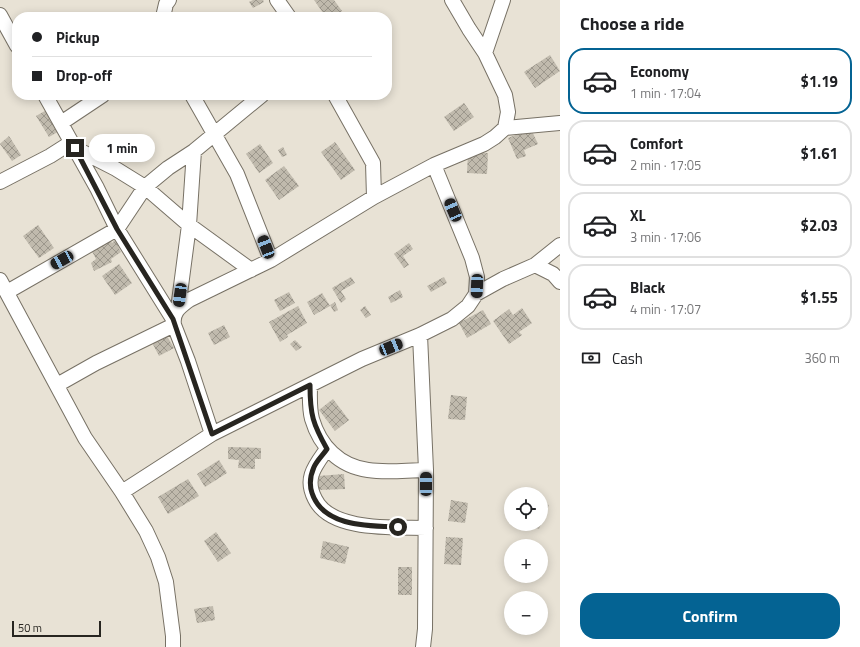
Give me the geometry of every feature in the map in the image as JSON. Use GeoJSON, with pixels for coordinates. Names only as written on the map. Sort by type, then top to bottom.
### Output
{"type":"FeatureCollection","features":[{"type":"Feature","properties":{"kind":"street"},"geometry":{"type":"LineString","coordinates":[[164,12],[166,4],[169,0]]}},
{"type":"Feature","properties":{"kind":"street"},"geometry":{"type":"LineString","coordinates":[[277,0],[285,12]]}},
{"type":"Feature","properties":{"kind":"street"},"geometry":{"type":"LineString","coordinates":[[452,0],[485,53],[505,95],[508,112],[505,128]]}},
{"type":"Feature","properties":{"kind":"street"},"geometry":{"type":"LineString","coordinates":[[485,53],[503,0]]}},
{"type":"Feature","properties":{"kind":"street"},"geometry":{"type":"LineString","coordinates":[[0,15],[12,37]]}},
{"type":"Feature","properties":{"kind":"street"},"geometry":{"type":"LineString","coordinates":[[48,100],[117,229],[175,317],[212,434]]}},
{"type":"Feature","properties":{"kind":"street"},"geometry":{"type":"LineString","coordinates":[[61,123],[96,100]]}},
{"type":"Feature","properties":{"kind":"street"},"geometry":{"type":"LineString","coordinates":[[195,100],[237,174],[271,260]]}},
{"type":"Feature","properties":{"kind":"street"},"geometry":{"type":"LineString","coordinates":[[173,647],[166,582],[158,557],[146,531],[122,492],[85,438],[3,286],[117,229],[145,187],[256,100]]}},
{"type":"Feature","properties":{"kind":"street"},"geometry":{"type":"LineString","coordinates":[[337,100],[374,163],[374,197]]}},
{"type":"Feature","properties":{"kind":"street"},"geometry":{"type":"LineString","coordinates":[[57,385],[175,317],[189,300],[271,260],[374,197],[434,166],[484,144],[505,128],[560,123]]}},
{"type":"Feature","properties":{"kind":"street"},"geometry":{"type":"LineString","coordinates":[[0,182],[73,145]]}},
{"type":"Feature","properties":{"kind":"street"},"geometry":{"type":"LineString","coordinates":[[73,145],[145,187],[189,225],[251,270]]}},
{"type":"Feature","properties":{"kind":"street"},"geometry":{"type":"LineString","coordinates":[[175,317],[189,225],[194,150]]}},
{"type":"Feature","properties":{"kind":"street"},"geometry":{"type":"LineString","coordinates":[[434,166],[472,258],[477,278],[476,294]]}},
{"type":"Feature","properties":{"kind":"street"},"geometry":{"type":"LineString","coordinates":[[122,492],[212,434],[362,359],[420,335],[452,319],[468,306],[476,294],[503,279],[535,265],[560,245]]}},
{"type":"Feature","properties":{"kind":"street"},"geometry":{"type":"LineString","coordinates":[[535,265],[553,274],[560,282]]}},
{"type":"Feature","properties":{"kind":"street"},"geometry":{"type":"LineString","coordinates":[[420,335],[426,470],[425,629],[423,647]]}},
{"type":"Feature","properties":{"kind":"street"},"geometry":{"type":"LineString","coordinates":[[310,385],[312,418],[317,431],[327,449],[344,462],[367,470],[426,470]]}},
{"type":"Feature","properties":{"kind":"street"},"geometry":{"type":"LineString","coordinates":[[327,449],[314,466],[309,483],[318,505],[327,514],[340,520],[370,526],[426,528]]}},
{"type":"Feature","properties":{"kind":"building"},"geometry":{"type":"Polygon","coordinates":[[[253,0],[263,0],[264,2],[253,8],[249,2],[253,0]]]}},
{"type":"Feature","properties":{"kind":"building"},"geometry":{"type":"Polygon","coordinates":[[[314,0],[334,0],[342,11],[341,12],[322,12],[314,0]]]}},
{"type":"Feature","properties":{"kind":"building"},"geometry":{"type":"Polygon","coordinates":[[[550,55],[560,71],[535,88],[524,72],[550,55]]]}},
{"type":"Feature","properties":{"kind":"building"},"geometry":{"type":"Polygon","coordinates":[[[464,103],[474,117],[454,131],[444,117],[464,103]]]}},
{"type":"Feature","properties":{"kind":"building"},"geometry":{"type":"Polygon","coordinates":[[[50,108],[63,129],[49,137],[36,116],[50,108]]]}},
{"type":"Feature","properties":{"kind":"building"},"geometry":{"type":"Polygon","coordinates":[[[531,129],[538,144],[524,150],[526,156],[517,159],[508,138],[531,129]]]}},
{"type":"Feature","properties":{"kind":"building"},"geometry":{"type":"Polygon","coordinates":[[[9,136],[21,155],[12,161],[0,144],[9,136]]]}},
{"type":"Feature","properties":{"kind":"building"},"geometry":{"type":"Polygon","coordinates":[[[335,142],[355,170],[341,180],[321,152],[335,142]]]}},
{"type":"Feature","properties":{"kind":"building"},"geometry":{"type":"Polygon","coordinates":[[[260,144],[273,163],[259,173],[246,154],[260,144]]]}},
{"type":"Feature","properties":{"kind":"building"},"geometry":{"type":"Polygon","coordinates":[[[283,147],[287,155],[282,157],[278,150],[283,147]]]}},
{"type":"Feature","properties":{"kind":"building"},"geometry":{"type":"Polygon","coordinates":[[[468,153],[488,153],[487,174],[467,173],[468,153]]]}},
{"type":"Feature","properties":{"kind":"building"},"geometry":{"type":"Polygon","coordinates":[[[284,166],[299,186],[279,200],[265,180],[284,166]]]}},
{"type":"Feature","properties":{"kind":"building"},"geometry":{"type":"Polygon","coordinates":[[[38,225],[54,248],[39,258],[23,236],[38,225]]]}},
{"type":"Feature","properties":{"kind":"building"},"geometry":{"type":"Polygon","coordinates":[[[105,231],[112,243],[115,240],[121,252],[111,259],[112,262],[94,271],[91,263],[96,259],[87,242],[105,231]]]}},
{"type":"Feature","properties":{"kind":"building"},"geometry":{"type":"Polygon","coordinates":[[[409,243],[413,249],[403,256],[409,265],[404,268],[394,254],[409,243]]]}},
{"type":"Feature","properties":{"kind":"building"},"geometry":{"type":"Polygon","coordinates":[[[119,264],[132,283],[115,295],[102,276],[119,264]]]}},
{"type":"Feature","properties":{"kind":"building"},"geometry":{"type":"Polygon","coordinates":[[[351,277],[355,283],[341,291],[346,299],[341,303],[332,288],[351,277]]]}},
{"type":"Feature","properties":{"kind":"building"},"geometry":{"type":"Polygon","coordinates":[[[444,277],[447,283],[431,292],[427,286],[444,277]]]}},
{"type":"Feature","properties":{"kind":"building"},"geometry":{"type":"Polygon","coordinates":[[[400,290],[403,297],[391,303],[388,297],[400,290]]]}},
{"type":"Feature","properties":{"kind":"building"},"geometry":{"type":"Polygon","coordinates":[[[289,292],[295,303],[280,311],[274,300],[289,292]]]}},
{"type":"Feature","properties":{"kind":"building"},"geometry":{"type":"Polygon","coordinates":[[[322,293],[330,306],[314,315],[307,302],[322,293]]]}},
{"type":"Feature","properties":{"kind":"building"},"geometry":{"type":"Polygon","coordinates":[[[335,302],[338,310],[334,312],[330,305],[335,302]]]}},
{"type":"Feature","properties":{"kind":"building"},"geometry":{"type":"Polygon","coordinates":[[[298,306],[307,323],[287,335],[288,337],[280,342],[269,322],[298,306]]]}},
{"type":"Feature","properties":{"kind":"building"},"geometry":{"type":"Polygon","coordinates":[[[365,306],[371,315],[366,318],[360,310],[365,306]]]}},
{"type":"Feature","properties":{"kind":"building"},"geometry":{"type":"Polygon","coordinates":[[[522,308],[532,323],[519,332],[522,335],[509,344],[493,321],[509,309],[513,315],[522,308]]]}},
{"type":"Feature","properties":{"kind":"building"},"geometry":{"type":"Polygon","coordinates":[[[483,310],[491,324],[467,338],[459,323],[483,310]]]}},
{"type":"Feature","properties":{"kind":"building"},"geometry":{"type":"Polygon","coordinates":[[[160,324],[174,348],[159,356],[146,331],[160,324]]]}},
{"type":"Feature","properties":{"kind":"building"},"geometry":{"type":"Polygon","coordinates":[[[224,325],[230,337],[214,345],[208,333],[224,325]]]}},
{"type":"Feature","properties":{"kind":"building"},"geometry":{"type":"Polygon","coordinates":[[[295,340],[302,347],[296,351],[290,344],[295,340]]]}},
{"type":"Feature","properties":{"kind":"building"},"geometry":{"type":"Polygon","coordinates":[[[451,395],[467,397],[465,420],[448,419],[451,395]]]}},
{"type":"Feature","properties":{"kind":"building"},"geometry":{"type":"Polygon","coordinates":[[[333,399],[349,420],[335,431],[319,410],[333,399]]]}},
{"type":"Feature","properties":{"kind":"building"},"geometry":{"type":"Polygon","coordinates":[[[228,447],[261,448],[261,459],[255,459],[255,469],[238,468],[239,460],[228,459],[228,447]]]}},
{"type":"Feature","properties":{"kind":"building"},"geometry":{"type":"Polygon","coordinates":[[[219,460],[227,473],[205,487],[197,474],[219,460]]]}},
{"type":"Feature","properties":{"kind":"building"},"geometry":{"type":"Polygon","coordinates":[[[344,474],[345,489],[319,490],[318,476],[344,474]]]}},
{"type":"Feature","properties":{"kind":"building"},"geometry":{"type":"Polygon","coordinates":[[[188,479],[199,496],[168,514],[158,497],[188,479]]]}},
{"type":"Feature","properties":{"kind":"building"},"geometry":{"type":"Polygon","coordinates":[[[451,500],[468,503],[465,523],[448,521],[451,500]]]}},
{"type":"Feature","properties":{"kind":"building"},"geometry":{"type":"Polygon","coordinates":[[[216,532],[231,553],[218,562],[204,541],[216,532]]]}},
{"type":"Feature","properties":{"kind":"building"},"geometry":{"type":"Polygon","coordinates":[[[446,537],[463,538],[461,565],[444,564],[446,537]]]}},
{"type":"Feature","properties":{"kind":"building"},"geometry":{"type":"Polygon","coordinates":[[[323,541],[349,547],[345,564],[320,558],[323,541]]]}},
{"type":"Feature","properties":{"kind":"building"},"geometry":{"type":"Polygon","coordinates":[[[398,567],[412,567],[412,595],[398,595],[398,567]]]}},
{"type":"Feature","properties":{"kind":"building"},"geometry":{"type":"Polygon","coordinates":[[[213,606],[215,620],[197,623],[194,609],[213,606]]]}},
{"type":"Feature","properties":{"kind":"route"},"geometry":{"type":"LineString","coordinates":[[75,148],[117,229],[173,319],[212,434],[310,385],[312,418],[327,449],[314,466],[309,483],[318,505],[327,514],[340,520],[370,526],[398,527]]}}]}
